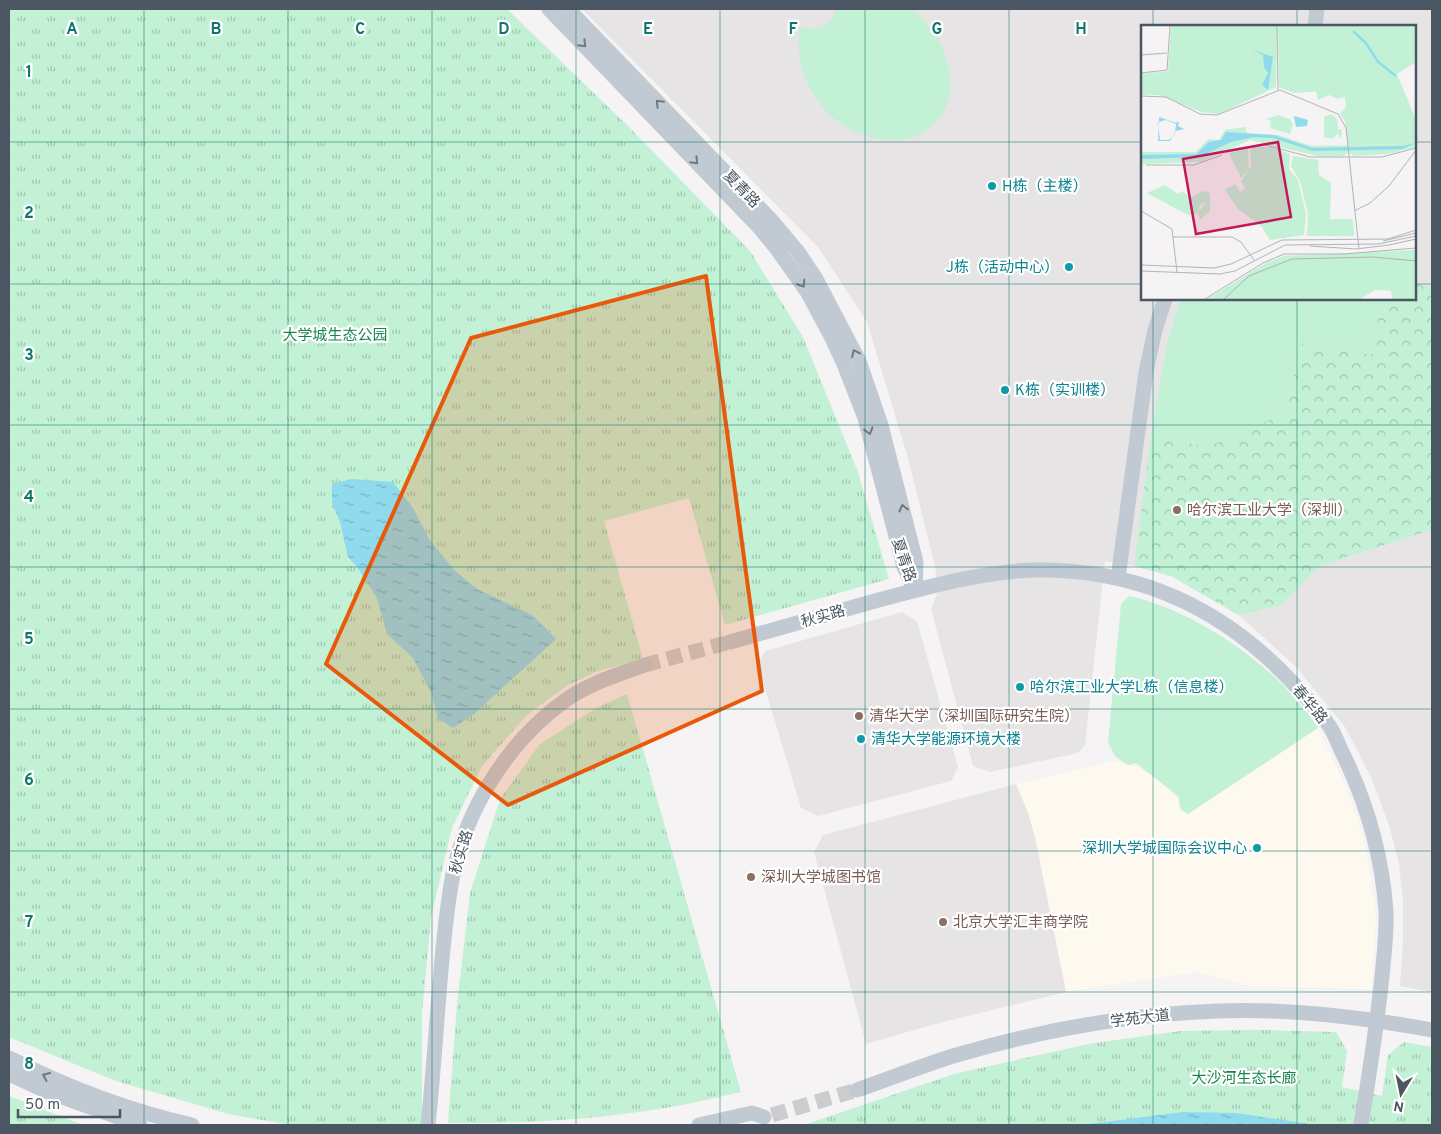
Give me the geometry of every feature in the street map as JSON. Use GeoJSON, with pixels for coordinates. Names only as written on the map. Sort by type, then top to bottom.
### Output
{"type":"FeatureCollection","features":[{"type":"Feature","properties":{"kind":"street","name":"夏青路"},"geometry":{"type":"LineString","coordinates":[[549,9],[759,227],[787,262],[808,293],[832,338],[856,392],[874,448],[904,567],[915,590]]}},
{"type":"Feature","properties":{"kind":"street","name":"夏青路"},"geometry":{"type":"LineString","coordinates":[[568,9],[772,221],[798,252],[816,279],[859,361],[881,425],[916,562],[915,590]]}},
{"type":"Feature","properties":{"kind":"street"},"geometry":{"type":"LineString","coordinates":[[1315,25],[1317,9]]}},
{"type":"Feature","properties":{"kind":"street"},"geometry":{"type":"LineString","coordinates":[[1118,578],[1146,372],[1155,330],[1165,300]]}},
{"type":"Feature","properties":{"kind":"street","name":"春华路"},"geometry":{"type":"LineString","coordinates":[[915,590],[999,573],[1033,570],[1093,573],[1118,578],[1159,590],[1187,602],[1218,620],[1245,639],[1279,668],[1308,700],[1331,729],[1356,781],[1372,826],[1381,868],[1386,914],[1384,960],[1361,1125]]}},
{"type":"Feature","properties":{"kind":"street","name":"秋实路"},"geometry":{"type":"LineString","coordinates":[[730,642],[915,590]]}},
{"type":"Feature","properties":{"kind":"street","name":"秋实路"},"geometry":{"type":"LineString","coordinates":[[428,1125],[445,918],[454,872],[466,830],[481,797],[501,765],[528,734],[563,702],[597,682],[645,665]]}},
{"type":"Feature","properties":{"kind":"street","name":"学苑大道"},"geometry":{"type":"LineString","coordinates":[[857,1090],[951,1057],[986,1047],[1053,1032],[1153,1015],[1219,1011],[1298,1012],[1377,1020],[1432,1030]]}},
{"type":"Feature","properties":{"kind":"street"},"geometry":{"type":"LineString","coordinates":[[9,1058],[64,1084],[140,1111],[192,1125]]}},
{"type":"Feature","properties":{"kind":"street"},"geometry":{"type":"LineString","coordinates":[[9,1074],[48,1092],[140,1125]]}},
{"type":"Feature","properties":{"kind":"street"},"geometry":{"type":"LineString","coordinates":[[699,1125],[752,1113],[764,1119]]}},
{"type":"Feature","properties":{"kind":"highlighted area"},"geometry":{"type":"Polygon","coordinates":[[[706,276],[762,691],[508,805],[326,664],[471,338],[706,276]]]}},
{"type":"Feature","properties":{"kind":"shaded area","name":"哈尔滨工业大学（深圳）"},"geometry":{"type":"Polygon","coordinates":[[[582,9],[1432,9],[1432,992],[1400,986],[1403,901],[1399,864],[1389,825],[1370,775],[1345,727],[1297,668],[1239,615],[1171,576],[1134,566],[1105,561],[1085,745],[1078,753],[990,772],[973,766],[931,609],[938,592],[935,566],[908,458],[867,322],[818,247],[582,9]]]}},
{"type":"Feature","properties":{"kind":"shaded area","name":"清华大学（深圳国际研究生院）"},"geometry":{"type":"Polygon","coordinates":[[[902,612],[917,621],[958,767],[951,781],[818,816],[801,808],[758,665],[765,651],[902,612]]]}},
{"type":"Feature","properties":{"kind":"shaded area"},"geometry":{"type":"Polygon","coordinates":[[[1318,728],[1345,785],[1361,830],[1370,872],[1376,918],[1371,989],[1250,986],[1196,972],[1066,992],[1035,837],[1028,813],[1016,784],[1115,761],[1140,768],[1168,788],[1188,814],[1318,728]]]}},
{"type":"Feature","properties":{"kind":"shaded area","name":"北京大学汇丰商学院"},"geometry":{"type":"Polygon","coordinates":[[[1016,784],[1028,813],[1035,837],[1066,992],[935,1024],[866,1044],[814,852],[823,835],[1016,784]]]}},
{"type":"Feature","properties":{"kind":"green space","name":"大学城生态公园"},"geometry":{"type":"Polygon","coordinates":[[[9,9],[507,9],[629,127],[750,251],[803,337],[858,472],[889,579],[725,625],[689,498],[604,521],[643,659],[598,671],[568,685],[527,715],[482,766],[452,828],[431,917],[422,1014],[422,1125],[291,1125],[228,1114],[116,1081],[9,1037],[9,9]]]}},
{"type":"Feature","properties":{"kind":"green space"},"geometry":{"type":"Polygon","coordinates":[[[836,9],[911,9],[929,26],[939,41],[946,57],[950,85],[947,104],[941,116],[930,127],[918,135],[904,139],[875,138],[847,127],[835,119],[819,102],[807,83],[802,69],[799,53],[799,27],[817,28],[827,24],[836,9]]]}},
{"type":"Feature","properties":{"kind":"green space"},"geometry":{"type":"Polygon","coordinates":[[[1416,284],[1432,287],[1432,532],[1431,530],[1319,566],[1282,605],[1239,615],[1171,576],[1134,566],[1151,435],[1208,447],[1287,412],[1300,343],[1372,355],[1381,300],[1416,300],[1416,284]]]}},
{"type":"Feature","properties":{"kind":"green space"},"geometry":{"type":"Polygon","coordinates":[[[1180,300],[1381,300],[1372,355],[1300,343],[1287,412],[1208,447],[1151,435],[1166,349],[1180,300]]]}},
{"type":"Feature","properties":{"kind":"green space"},"geometry":{"type":"Polygon","coordinates":[[[1129,596],[1155,603],[1182,614],[1235,646],[1260,664],[1283,685],[1318,728],[1188,814],[1180,809],[1179,797],[1136,763],[1128,765],[1115,756],[1108,743],[1121,604],[1129,596]]]}},
{"type":"Feature","properties":{"kind":"green space"},"geometry":{"type":"Polygon","coordinates":[[[627,694],[741,1092],[669,1107],[580,1119],[501,1123],[448,1123],[457,1005],[470,893],[500,799],[540,744],[596,708],[627,694]]]}},
{"type":"Feature","properties":{"kind":"green space","name":"大沙河生态长廊"},"geometry":{"type":"Polygon","coordinates":[[[1180,1031],[1336,1032],[1347,1051],[1342,1087],[1382,1096],[1388,1055],[1404,1042],[1432,1047],[1432,1125],[804,1125],[954,1074],[1088,1044],[1180,1031]]]}},
{"type":"Feature","properties":{"kind":"green space"},"geometry":{"type":"Polygon","coordinates":[[[9,1096],[83,1125],[9,1125],[9,1096]]]}},
{"type":"Feature","properties":{"kind":"water"},"geometry":{"type":"Polygon","coordinates":[[[351,479],[393,482],[413,508],[429,539],[454,570],[477,589],[532,615],[556,639],[474,714],[453,728],[438,718],[432,694],[413,658],[387,634],[377,598],[357,567],[348,557],[340,522],[332,503],[332,484],[351,479]]]}},
{"type":"Feature","properties":{"kind":"water"},"geometry":{"type":"Polygon","coordinates":[[[1183,1112],[1236,1113],[1316,1125],[1081,1125],[1183,1112]]]}},
{"type":"Feature","properties":{"kind":"tunnel"},"geometry":{"type":"LineString","coordinates":[[645,665],[730,642]]}},
{"type":"Feature","properties":{"kind":"tunnel"},"geometry":{"type":"LineString","coordinates":[[772,1115],[857,1090]]}},
{"type":"Feature","properties":{"kind":"place","name":"H栋（主楼）"},"geometry":{"type":"Point","coordinates":[992,186]}},
{"type":"Feature","properties":{"kind":"place","name":"J栋（活动中心）"},"geometry":{"type":"Point","coordinates":[1069,267]}},
{"type":"Feature","properties":{"kind":"place","name":"K栋（实训楼）"},"geometry":{"type":"Point","coordinates":[1005,390]}},
{"type":"Feature","properties":{"kind":"place","name":"哈尔滨工业大学（深圳）"},"geometry":{"type":"Point","coordinates":[1177,510]}},
{"type":"Feature","properties":{"kind":"place","name":"哈尔滨工业大学L栋（信息楼）"},"geometry":{"type":"Point","coordinates":[1020,687]}},
{"type":"Feature","properties":{"kind":"place","name":"清华大学（深圳国际研究生院）"},"geometry":{"type":"Point","coordinates":[859,716]}},
{"type":"Feature","properties":{"kind":"place","name":"清华大学能源环境大楼"},"geometry":{"type":"Point","coordinates":[861,739]}},
{"type":"Feature","properties":{"kind":"place","name":"深圳大学城国际会议中心"},"geometry":{"type":"Point","coordinates":[1257,848]}},
{"type":"Feature","properties":{"kind":"place","name":"深圳大学城图书馆"},"geometry":{"type":"Point","coordinates":[751,877]}},
{"type":"Feature","properties":{"kind":"place","name":"北京大学汇丰商学院"},"geometry":{"type":"Point","coordinates":[943,922]}}]}
